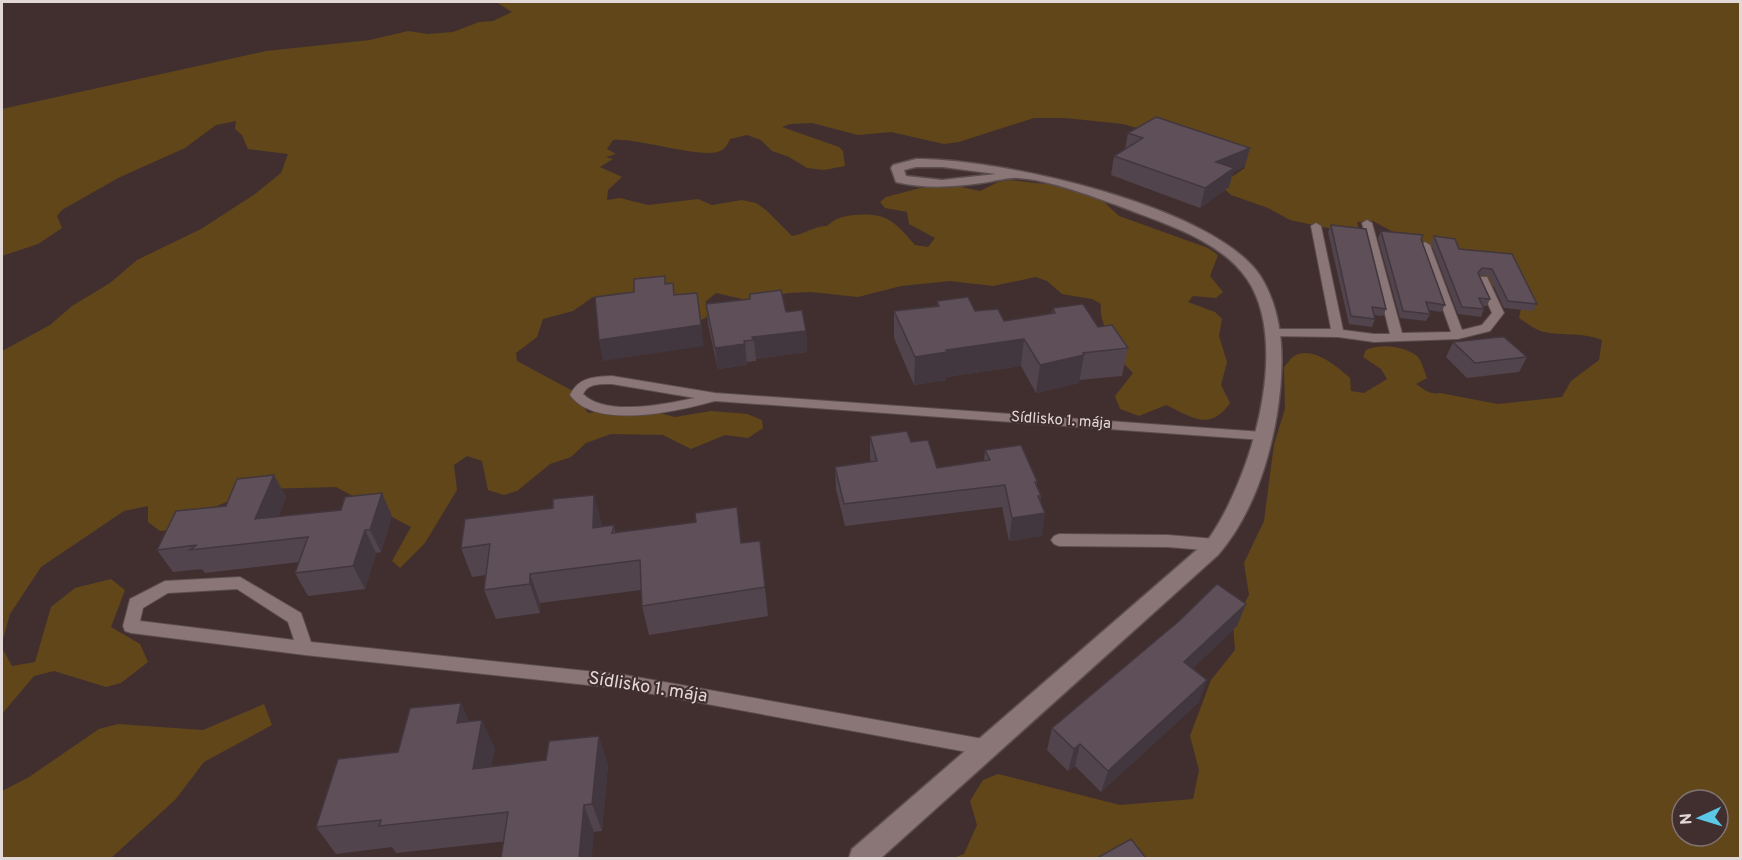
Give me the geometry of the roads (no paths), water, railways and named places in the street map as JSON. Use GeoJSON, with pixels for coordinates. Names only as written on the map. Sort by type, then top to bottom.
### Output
{"type":"FeatureCollection","features":[{"type":"Feature","properties":{"kind":"street"},"geometry":{"type":"LineString","coordinates":[[862,858],[1216,545],[1253,474],[1263,436],[1273,369],[1274,333],[1267,306],[1253,277],[1221,247],[1187,228],[1102,195],[1012,175],[934,161],[908,162],[897,168],[901,179],[919,184],[963,182],[1012,175]]}},
{"type":"Feature","properties":{"kind":"lane"},"geometry":{"type":"LineString","coordinates":[[1367,223],[1397,338]]}},
{"type":"Feature","properties":{"kind":"lane"},"geometry":{"type":"LineString","coordinates":[[1316,226],[1338,333]]}},
{"type":"Feature","properties":{"kind":"lane"},"geometry":{"type":"LineString","coordinates":[[1425,245],[1458,335]]}},
{"type":"Feature","properties":{"kind":"lane"},"geometry":{"type":"LineString","coordinates":[[1274,333],[1338,333],[1374,338],[1397,338],[1458,335],[1486,328],[1498,313],[1483,279]]}},
{"type":"Feature","properties":{"kind":"lane","name":"Sídlisko 1. mája"},"geometry":{"type":"LineString","coordinates":[[715,397],[683,406],[627,411],[592,408],[580,402],[576,395],[580,387],[591,381],[612,380],[715,397],[1263,436]]}},
{"type":"Feature","properties":{"kind":"lane"},"geometry":{"type":"LineString","coordinates":[[1059,540],[1168,541],[1216,545]]}},
{"type":"Feature","properties":{"kind":"lane","name":"Sídlisko 1. mája"},"geometry":{"type":"LineString","coordinates":[[305,648],[295,618],[240,583],[165,587],[136,604],[131,626],[305,648],[625,682],[989,748]]}}]}
